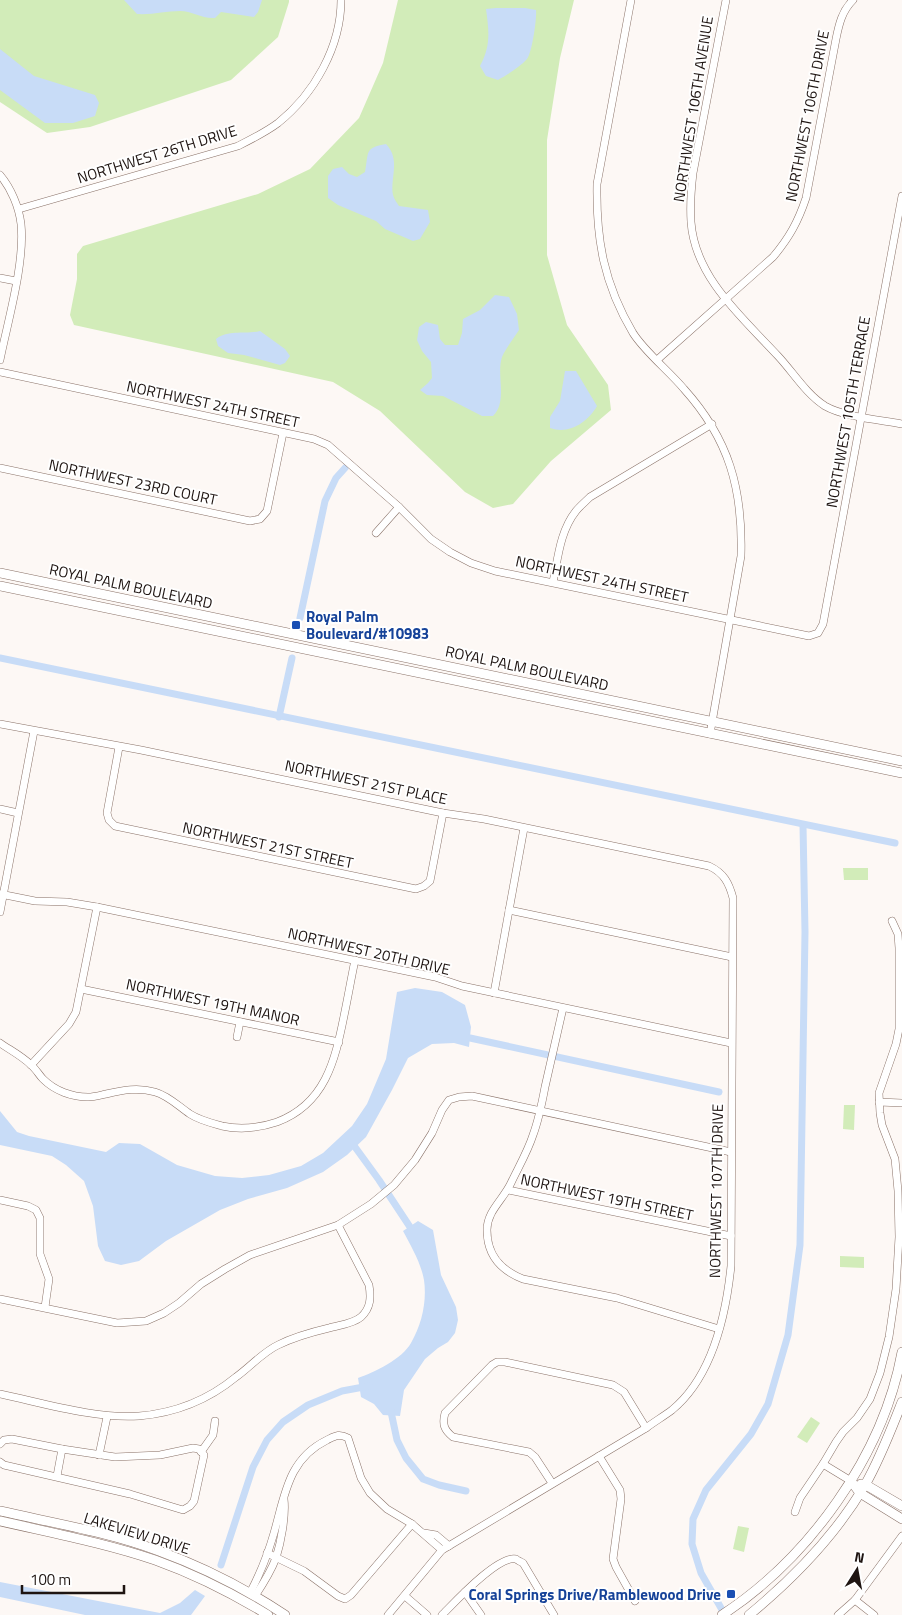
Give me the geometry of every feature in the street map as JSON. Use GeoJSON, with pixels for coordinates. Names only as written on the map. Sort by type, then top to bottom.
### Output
{"type":"FeatureCollection","features":[{"type":"Feature","properties":{"kind":"main road","name":"ROYAL PALM BOULEVARD"},"geometry":{"type":"LineString","coordinates":[[0,573],[902,761]]}},
{"type":"Feature","properties":{"kind":"main road","name":"ROYAL PALM BOULEVARD"},"geometry":{"type":"LineString","coordinates":[[0,586],[902,773]]}},
{"type":"Feature","properties":{"kind":"main road"},"geometry":{"type":"LineString","coordinates":[[722,1615],[765,1582],[787,1561],[817,1528],[851,1481],[878,1430],[890,1398],[902,1352]]}},
{"type":"Feature","properties":{"kind":"main road"},"geometry":{"type":"LineString","coordinates":[[749,1615],[802,1568],[832,1535],[866,1485],[902,1402]]}},
{"type":"Feature","properties":{"kind":"main road"},"geometry":{"type":"LineString","coordinates":[[851,1481],[866,1485],[902,1506]]}},
{"type":"Feature","properties":{"kind":"main road"},"geometry":{"type":"LineString","coordinates":[[851,1481],[860,1493],[902,1519]]}},
{"type":"Feature","properties":{"kind":"main road","name":"LAKEVIEW DRIVE"},"geometry":{"type":"LineString","coordinates":[[0,1511],[102,1533],[159,1550],[207,1570],[285,1615]]}},
{"type":"Feature","properties":{"kind":"main road","name":"LAKEVIEW DRIVE"},"geometry":{"type":"LineString","coordinates":[[0,1522],[100,1544],[156,1560],[202,1579],[268,1615]]}},
{"type":"Feature","properties":{"kind":"street","name":"NORTHWEST 26TH DRIVE"},"geometry":{"type":"LineString","coordinates":[[19,209],[238,146],[271,127],[296,106],[313,86],[327,60],[336,31],[341,0]]}},
{"type":"Feature","properties":{"kind":"street"},"geometry":{"type":"LineString","coordinates":[[631,0],[596,184],[596,214],[605,271],[634,335],[698,405],[712,424],[722,444],[739,498],[742,526],[741,556],[710,734]]}},
{"type":"Feature","properties":{"kind":"street","name":"NORTHWEST 106TH AVENUE"},"geometry":{"type":"LineString","coordinates":[[726,0],[690,198],[691,224],[696,247],[705,269],[725,300],[814,398],[840,413],[902,424]]}},
{"type":"Feature","properties":{"kind":"street","name":"NORTHWEST 106TH DRIVE"},"geometry":{"type":"LineString","coordinates":[[657,360],[773,257],[788,240],[799,219],[806,198],[840,19],[853,0]]}},
{"type":"Feature","properties":{"kind":"street"},"geometry":{"type":"LineString","coordinates":[[0,175],[6,182],[19,209],[21,224],[21,244],[16,281],[0,360]]}},
{"type":"Feature","properties":{"kind":"street","name":"NORTHWEST 105TH TERRACE"},"geometry":{"type":"LineString","coordinates":[[818,633],[823,624],[902,196]]}},
{"type":"Feature","properties":{"kind":"street"},"geometry":{"type":"LineString","coordinates":[[0,278],[16,281]]}},
{"type":"Feature","properties":{"kind":"street","name":"NORTHWEST 24TH STREET"},"geometry":{"type":"LineString","coordinates":[[0,372],[314,439],[328,445],[399,507],[431,538],[450,552],[471,563],[495,571],[809,636],[818,633]]}},
{"type":"Feature","properties":{"kind":"street"},"geometry":{"type":"LineString","coordinates":[[553,582],[562,539],[568,524],[576,511],[590,497],[712,424]]}},
{"type":"Feature","properties":{"kind":"street","name":"NORTHWEST 23RD COURT"},"geometry":{"type":"LineString","coordinates":[[0,468],[250,520],[260,518],[267,511],[283,433]]}},
{"type":"Feature","properties":{"kind":"street"},"geometry":{"type":"LineString","coordinates":[[376,533],[399,507]]}},
{"type":"Feature","properties":{"kind":"street","name":"NORTHWEST 21ST PLACE"},"geometry":{"type":"LineString","coordinates":[[0,724],[140,750],[709,866],[724,876]]}},
{"type":"Feature","properties":{"kind":"street"},"geometry":{"type":"LineString","coordinates":[[0,912],[34,731]]}},
{"type":"Feature","properties":{"kind":"street","name":"NORTHWEST 21ST STREET"},"geometry":{"type":"LineString","coordinates":[[119,747],[107,813],[109,820],[114,826],[319,870],[416,889],[424,886],[430,881],[443,812]]}},
{"type":"Feature","properties":{"kind":"street"},"geometry":{"type":"LineString","coordinates":[[0,809],[18,813]]}},
{"type":"Feature","properties":{"kind":"street"},"geometry":{"type":"LineString","coordinates":[[494,993],[524,828]]}},
{"type":"Feature","properties":{"kind":"street","name":"NORTHWEST 107TH DRIVE"},"geometry":{"type":"LineString","coordinates":[[388,1615],[442,1550],[646,1428],[672,1409],[694,1385],[709,1357],[728,1298],[731,1266],[733,898],[729,884],[724,876]]}},
{"type":"Feature","properties":{"kind":"street","name":"NORTHWEST 20TH DRIVE"},"geometry":{"type":"LineString","coordinates":[[2,894],[35,901],[67,902],[97,906],[435,977],[462,986],[732,1043]]}},
{"type":"Feature","properties":{"kind":"street"},"geometry":{"type":"LineString","coordinates":[[31,1065],[69,1024],[76,1012],[97,906]]}},
{"type":"Feature","properties":{"kind":"street"},"geometry":{"type":"LineString","coordinates":[[508,910],[732,957]]}},
{"type":"Feature","properties":{"kind":"street"},"geometry":{"type":"LineString","coordinates":[[795,1512],[800,1498],[836,1442],[857,1418],[870,1399],[880,1373],[890,1329],[896,1289],[899,1237],[898,1191],[895,1159],[882,1125],[879,1093],[896,1044],[899,1029],[899,948],[898,934],[892,921]]}},
{"type":"Feature","properties":{"kind":"street"},"geometry":{"type":"LineString","coordinates":[[0,1044],[31,1065],[44,1080],[59,1091],[74,1096],[89,1098],[132,1089],[145,1090],[168,1097],[191,1114],[207,1122],[224,1127],[244,1129],[265,1126],[286,1118],[300,1109],[314,1097],[326,1080],[334,1062],[339,1042],[355,960]]}},
{"type":"Feature","properties":{"kind":"street","name":"NORTHWEST 19TH MANOR"},"geometry":{"type":"LineString","coordinates":[[81,989],[339,1042]]}},
{"type":"Feature","properties":{"kind":"street"},"geometry":{"type":"LineString","coordinates":[[562,1008],[533,1136],[508,1190],[490,1216],[487,1229],[489,1244],[494,1257],[501,1267],[510,1274],[523,1279],[616,1298],[719,1328]]}},
{"type":"Feature","properties":{"kind":"street"},"geometry":{"type":"LineString","coordinates":[[237,1038],[240,1022]]}},
{"type":"Feature","properties":{"kind":"street"},"geometry":{"type":"LineString","coordinates":[[0,1299],[117,1323],[146,1321],[179,1304],[201,1284],[250,1255],[338,1225],[371,1204],[394,1185],[415,1160],[449,1100],[460,1097],[472,1096],[731,1152]]}},
{"type":"Feature","properties":{"kind":"street"},"geometry":{"type":"LineString","coordinates":[[879,1102],[902,1103]]}},
{"type":"Feature","properties":{"kind":"street","name":"NORTHWEST 19TH STREET"},"geometry":{"type":"LineString","coordinates":[[508,1190],[731,1236]]}},
{"type":"Feature","properties":{"kind":"street"},"geometry":{"type":"LineString","coordinates":[[0,1200],[28,1206],[36,1210],[40,1218],[40,1254],[49,1279],[45,1307]]}},
{"type":"Feature","properties":{"kind":"street"},"geometry":{"type":"LineString","coordinates":[[0,1394],[107,1416],[138,1416],[167,1412],[195,1403],[224,1386],[277,1345],[305,1334],[356,1321],[363,1315],[368,1308],[369,1286],[338,1225]]}},
{"type":"Feature","properties":{"kind":"street"},"geometry":{"type":"LineString","coordinates":[[552,1483],[536,1457],[528,1452],[453,1437],[445,1428],[443,1420],[445,1413],[497,1362],[613,1384],[624,1392],[646,1428]]}},
{"type":"Feature","properties":{"kind":"street"},"geometry":{"type":"LineString","coordinates":[[99,1455],[107,1416]]}},
{"type":"Feature","properties":{"kind":"street"},"geometry":{"type":"LineString","coordinates":[[202,1452],[213,1434],[215,1421]]}},
{"type":"Feature","properties":{"kind":"street"},"geometry":{"type":"LineString","coordinates":[[252,1595],[268,1553],[284,1496],[295,1468],[315,1446],[337,1435],[348,1438],[361,1478],[370,1493],[387,1509],[424,1533],[442,1550]]}},
{"type":"Feature","properties":{"kind":"street"},"geometry":{"type":"LineString","coordinates":[[0,1444],[4,1440],[12,1439],[115,1458],[160,1455],[193,1448],[199,1449],[204,1455],[194,1500],[184,1510],[130,1494],[4,1465],[0,1462]]}},
{"type":"Feature","properties":{"kind":"street"},"geometry":{"type":"LineString","coordinates":[[57,1476],[62,1449]]}},
{"type":"Feature","properties":{"kind":"street"},"geometry":{"type":"LineString","coordinates":[[599,1456],[620,1490],[622,1499],[613,1559],[635,1601]]}},
{"type":"Feature","properties":{"kind":"street"},"geometry":{"type":"LineString","coordinates":[[823,1464],[851,1481]]}},
{"type":"Feature","properties":{"kind":"street"},"geometry":{"type":"LineString","coordinates":[[252,1595],[267,1576],[276,1558],[286,1512],[284,1496]]}},
{"type":"Feature","properties":{"kind":"street"},"geometry":{"type":"LineString","coordinates":[[268,1553],[304,1571],[338,1596],[345,1598],[351,1595],[412,1524]]}},
{"type":"Feature","properties":{"kind":"street"},"geometry":{"type":"LineString","coordinates":[[424,1533],[436,1535],[449,1546]]}},
{"type":"Feature","properties":{"kind":"street"},"geometry":{"type":"LineString","coordinates":[[838,1615],[855,1600],[902,1536]]}},
{"type":"Feature","properties":{"kind":"street"},"geometry":{"type":"LineString","coordinates":[[442,1615],[482,1576],[506,1560],[517,1559],[523,1563],[554,1615]]}},
{"type":"Feature","properties":{"kind":"street"},"geometry":{"type":"LineString","coordinates":[[464,1592],[482,1615]]}},
{"type":"Feature","properties":{"kind":"street"},"geometry":{"type":"LineString","coordinates":[[405,1596],[428,1615]]}},
{"type":"Feature","properties":{"kind":"street"},"geometry":{"type":"LineString","coordinates":[[855,1600],[874,1615]]}},
{"type":"Feature","properties":{"kind":"green space"},"geometry":{"type":"Polygon","coordinates":[[[0,0],[289,0],[289,2],[278,37],[231,80],[90,127],[47,133],[0,102],[0,0]]]}},
{"type":"Feature","properties":{"kind":"green space"},"geometry":{"type":"Polygon","coordinates":[[[398,0],[574,0],[560,58],[547,140],[547,255],[567,325],[608,385],[611,410],[551,461],[513,504],[493,508],[465,492],[380,411],[333,382],[74,325],[70,315],[77,279],[77,254],[83,246],[258,194],[310,169],[359,118],[383,63],[398,0]]]}},
{"type":"Feature","properties":{"kind":"green space"},"geometry":{"type":"Polygon","coordinates":[[[843,868],[868,868],[868,880],[844,880],[843,868]]]}},
{"type":"Feature","properties":{"kind":"green space"},"geometry":{"type":"Polygon","coordinates":[[[844,1105],[855,1105],[854,1130],[843,1129],[844,1105]]]}},
{"type":"Feature","properties":{"kind":"green space"},"geometry":{"type":"Polygon","coordinates":[[[840,1256],[864,1257],[864,1268],[840,1267],[840,1256]]]}},
{"type":"Feature","properties":{"kind":"green space"},"geometry":{"type":"Polygon","coordinates":[[[811,1417],[820,1423],[807,1443],[797,1437],[811,1417]]]}},
{"type":"Feature","properties":{"kind":"green space"},"geometry":{"type":"Polygon","coordinates":[[[738,1526],[749,1528],[744,1552],[733,1549],[738,1526]]]}},
{"type":"Feature","properties":{"kind":"water"},"geometry":{"type":"Polygon","coordinates":[[[124,0],[262,0],[254,17],[221,12],[215,18],[180,11],[137,14],[124,0]]]}},
{"type":"Feature","properties":{"kind":"water"},"geometry":{"type":"Polygon","coordinates":[[[486,9],[536,10],[534,35],[529,56],[517,68],[498,80],[486,76],[480,66],[488,45],[486,9]]]}},
{"type":"Feature","properties":{"kind":"water"},"geometry":{"type":"Polygon","coordinates":[[[0,49],[34,76],[95,95],[99,103],[95,116],[73,123],[45,123],[0,90],[0,49]]]}},
{"type":"Feature","properties":{"kind":"water"},"geometry":{"type":"Polygon","coordinates":[[[386,144],[393,156],[392,188],[396,202],[399,206],[428,210],[430,222],[420,239],[413,241],[385,229],[376,221],[338,205],[328,198],[328,176],[333,169],[342,167],[349,174],[357,177],[365,172],[371,149],[386,144]]]}},
{"type":"Feature","properties":{"kind":"water"},"geometry":{"type":"Polygon","coordinates":[[[495,295],[509,297],[517,314],[519,330],[502,357],[500,372],[501,395],[497,410],[493,416],[482,416],[443,396],[427,395],[420,390],[432,378],[431,362],[422,351],[417,340],[419,327],[426,322],[438,325],[440,339],[445,345],[458,345],[462,333],[463,319],[480,310],[495,295]]]}},
{"type":"Feature","properties":{"kind":"water"},"geometry":{"type":"Polygon","coordinates":[[[260,331],[285,349],[290,356],[285,363],[280,365],[244,355],[228,353],[218,346],[216,339],[232,333],[260,331]]]}},
{"type":"Feature","properties":{"kind":"water"},"geometry":{"type":"Polygon","coordinates":[[[565,371],[576,371],[597,406],[589,417],[577,426],[557,430],[550,428],[550,417],[560,401],[565,371]]]}},
{"type":"Feature","properties":{"kind":"water"},"geometry":{"type":"Polygon","coordinates":[[[415,988],[442,992],[465,1005],[471,1027],[469,1047],[454,1043],[432,1044],[408,1058],[366,1137],[347,1155],[323,1172],[287,1188],[248,1199],[220,1210],[166,1241],[139,1261],[121,1265],[105,1261],[98,1246],[93,1206],[84,1181],[66,1165],[52,1156],[0,1145],[0,1111],[17,1132],[29,1136],[106,1152],[119,1143],[140,1144],[177,1165],[215,1176],[242,1178],[269,1175],[301,1166],[323,1153],[352,1126],[367,1104],[386,1059],[397,992],[415,988]]]}},
{"type":"Feature","properties":{"kind":"water"},"geometry":{"type":"Polygon","coordinates":[[[418,1221],[433,1230],[441,1275],[456,1307],[458,1320],[455,1333],[448,1342],[425,1359],[404,1390],[400,1416],[383,1415],[374,1404],[361,1397],[358,1378],[380,1369],[395,1360],[407,1349],[418,1328],[424,1304],[424,1280],[418,1261],[403,1231],[418,1221]]]}},
{"type":"Feature","properties":{"kind":"water"},"geometry":{"type":"Polygon","coordinates":[[[0,1582],[160,1613],[180,1603],[195,1590],[205,1596],[191,1615],[85,1615],[0,1597],[0,1582]]]}},
{"type":"Feature","properties":{"kind":"waterway"},"geometry":{"type":"LineString","coordinates":[[300,618],[325,501],[336,478],[345,468]]}},
{"type":"Feature","properties":{"kind":"waterway"},"geometry":{"type":"LineString","coordinates":[[0,658],[895,843]]}},
{"type":"Feature","properties":{"kind":"waterway"},"geometry":{"type":"LineString","coordinates":[[279,717],[292,658]]}},
{"type":"Feature","properties":{"kind":"waterway"},"geometry":{"type":"LineString","coordinates":[[725,1615],[701,1573],[692,1544],[693,1519],[706,1490],[751,1434],[768,1404],[788,1335],[800,1245],[805,932],[803,825]]}},
{"type":"Feature","properties":{"kind":"waterway"},"geometry":{"type":"LineString","coordinates":[[470,1038],[719,1092]]}},
{"type":"Feature","properties":{"kind":"waterway"},"geometry":{"type":"LineString","coordinates":[[355,1147],[412,1230]]}},
{"type":"Feature","properties":{"kind":"waterway"},"geometry":{"type":"LineString","coordinates":[[221,1565],[253,1467],[267,1440],[283,1422],[308,1405],[342,1391],[369,1386]]}},
{"type":"Feature","properties":{"kind":"waterway"},"geometry":{"type":"LineString","coordinates":[[390,1407],[397,1440],[406,1458],[423,1479],[466,1491]]}},
{"type":"Feature","properties":{"kind":"place","name":"Royal Palm Boulevard/#10983"},"geometry":{"type":"Point","coordinates":[296,625]}},
{"type":"Feature","properties":{"kind":"place","name":"Coral Springs Drive/Ramblewood Drive"},"geometry":{"type":"Point","coordinates":[731,1594]}}]}
